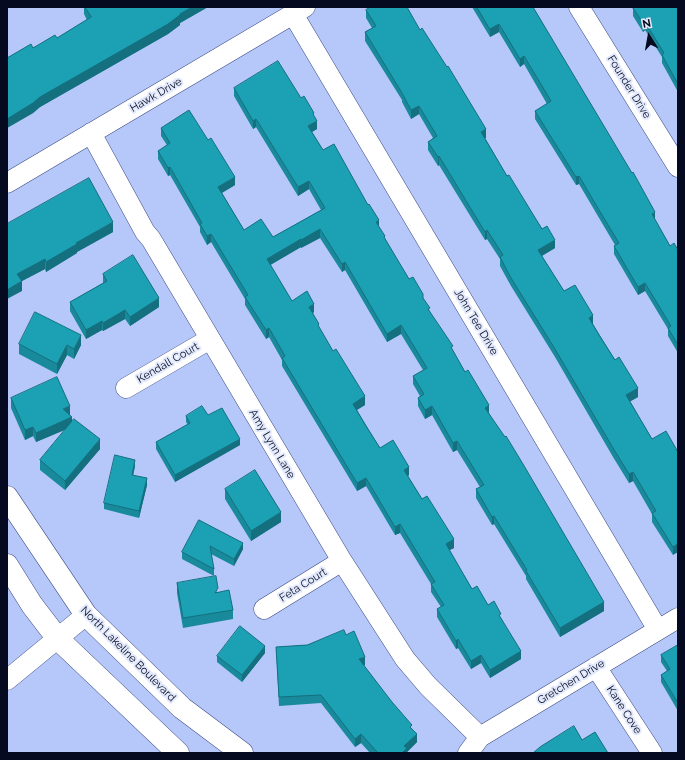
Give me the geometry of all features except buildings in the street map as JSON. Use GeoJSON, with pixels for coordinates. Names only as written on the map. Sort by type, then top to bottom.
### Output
{"type":"FeatureCollection","features":[{"type":"Feature","properties":{"kind":"main road","name":"North Lakeline Boulevard"},"geometry":{"type":"LineString","coordinates":[[7,497],[86,615],[182,708],[242,753]]}},
{"type":"Feature","properties":{"kind":"main road"},"geometry":{"type":"LineString","coordinates":[[7,565],[32,605],[58,639],[178,753]]}},
{"type":"Feature","properties":{"kind":"street","name":"Founder Drive"},"geometry":{"type":"LineString","coordinates":[[580,7],[678,167]]}},
{"type":"Feature","properties":{"kind":"street","name":"Hawk Drive"},"geometry":{"type":"LineString","coordinates":[[7,183],[299,10]]}},
{"type":"Feature","properties":{"kind":"street","name":"John Tee Drive"},"geometry":{"type":"LineString","coordinates":[[299,10],[658,630]]}},
{"type":"Feature","properties":{"kind":"street","name":"Amy Lynn Lane"},"geometry":{"type":"LineString","coordinates":[[91,133],[145,232],[342,561],[405,659],[428,686],[480,737]]}},
{"type":"Feature","properties":{"kind":"street","name":"Kendall Court"},"geometry":{"type":"LineString","coordinates":[[126,388],[210,339]]}},
{"type":"Feature","properties":{"kind":"street","name":"Feta Court"},"geometry":{"type":"LineString","coordinates":[[264,609],[342,561]]}},
{"type":"Feature","properties":{"kind":"street"},"geometry":{"type":"LineString","coordinates":[[7,680],[86,615]]}},
{"type":"Feature","properties":{"kind":"street","name":"Gretchen Drive"},"geometry":{"type":"LineString","coordinates":[[468,753],[480,737],[678,618]]}},
{"type":"Feature","properties":{"kind":"street","name":"Kane Cove"},"geometry":{"type":"LineString","coordinates":[[596,667],[652,753]]}}]}
